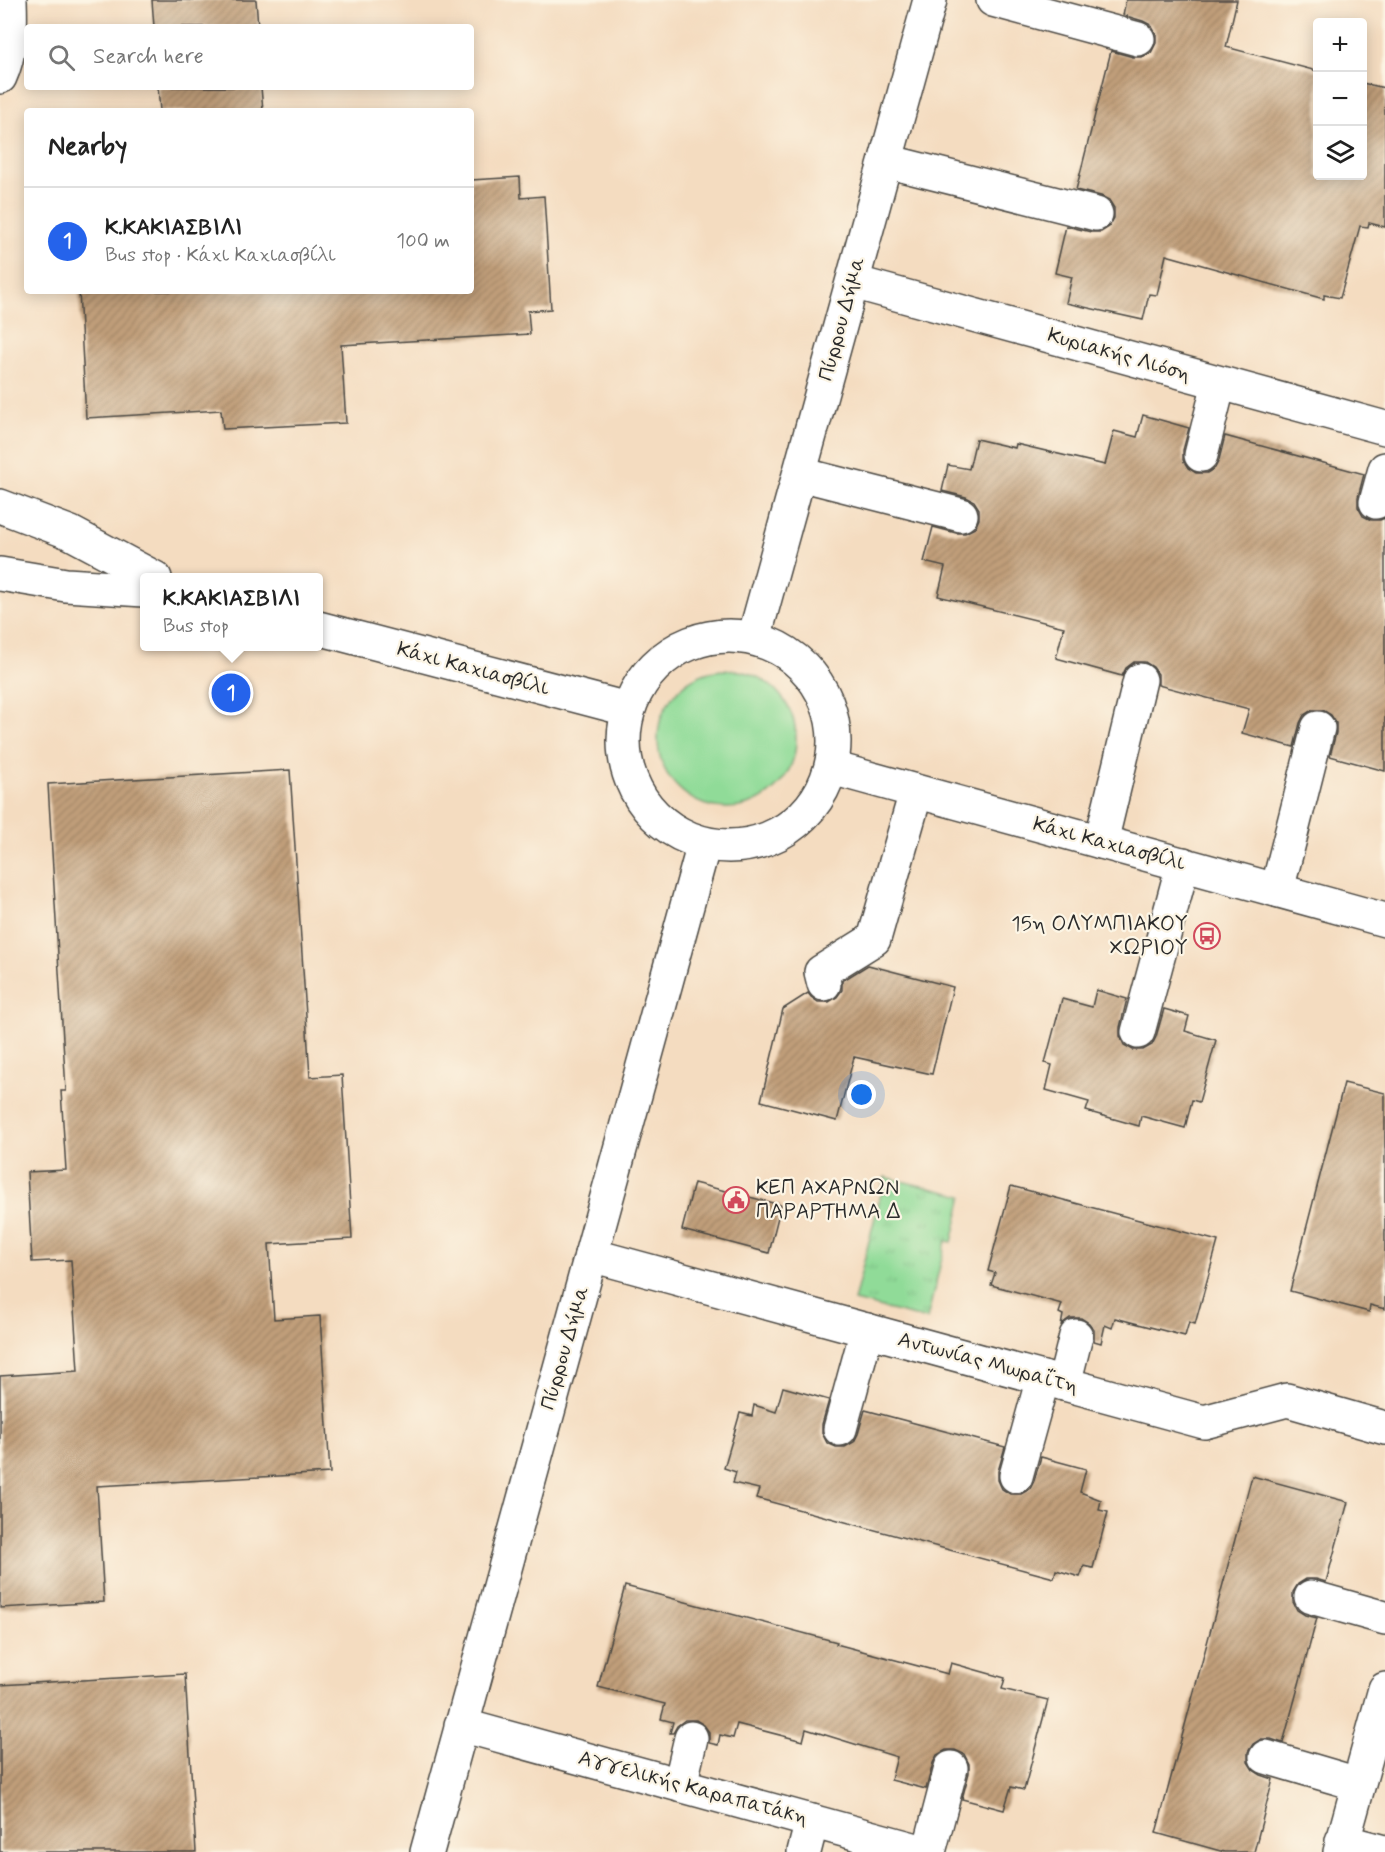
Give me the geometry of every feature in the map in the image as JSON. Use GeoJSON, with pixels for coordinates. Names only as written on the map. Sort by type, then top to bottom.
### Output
{"type":"FeatureCollection","features":[{"type":"Feature","properties":{"kind":"street"},"geometry":{"type":"LineString","coordinates":[[0,77],[4,68],[11,28],[10,0]]}},
{"type":"Feature","properties":{"kind":"street","name":"Πύρρου Δήμα"},"geometry":{"type":"LineString","coordinates":[[754,638],[930,0]]}},
{"type":"Feature","properties":{"kind":"street"},"geometry":{"type":"LineString","coordinates":[[993,0],[1138,39]]}},
{"type":"Feature","properties":{"kind":"street"},"geometry":{"type":"LineString","coordinates":[[886,161],[1096,214]]}},
{"type":"Feature","properties":{"kind":"street","name":"Κυριακής Λιόση"},"geometry":{"type":"LineString","coordinates":[[853,282],[1219,383],[1383,420]]}},
{"type":"Feature","properties":{"kind":"street"},"geometry":{"type":"LineString","coordinates":[[1201,454],[1219,383]]}},
{"type":"Feature","properties":{"kind":"street"},"geometry":{"type":"LineString","coordinates":[[1376,502],[1385,469]]}},
{"type":"Feature","properties":{"kind":"street"},"geometry":{"type":"LineString","coordinates":[[800,474],[961,515]]}},
{"type":"Feature","properties":{"kind":"street"},"geometry":{"type":"LineString","coordinates":[[0,506],[71,533],[146,573]]}},
{"type":"Feature","properties":{"kind":"street"},"geometry":{"type":"LineString","coordinates":[[0,574],[66,585],[140,590]]}},
{"type":"Feature","properties":{"kind":"street","name":"Κάχι Καχιασβίλι"},"geometry":{"type":"LineString","coordinates":[[323,629],[627,709]]}},
{"type":"Feature","properties":{"kind":"street"},"geometry":{"type":"LineString","coordinates":[[715,636],[754,638],[793,656],[821,687],[834,726],[832,768],[819,799],[797,823],[769,840],[736,847],[704,844],[672,831],[646,807],[628,778],[623,743],[627,709],[647,674],[677,649],[715,636]]}},
{"type":"Feature","properties":{"kind":"street"},"geometry":{"type":"LineString","coordinates":[[1101,842],[1140,680]]}},
{"type":"Feature","properties":{"kind":"street"},"geometry":{"type":"LineString","coordinates":[[1276,890],[1318,728]]}},
{"type":"Feature","properties":{"kind":"street","name":"Κάχι Καχιασβίλι"},"geometry":{"type":"LineString","coordinates":[[832,768],[1385,920]]}},
{"type":"Feature","properties":{"kind":"street"},"geometry":{"type":"LineString","coordinates":[[824,984],[821,972],[874,939],[916,792]]}},
{"type":"Feature","properties":{"kind":"street","name":"Πύρρου Δήμα"},"geometry":{"type":"LineString","coordinates":[[427,1852],[704,844]]}},
{"type":"Feature","properties":{"kind":"street"},"geometry":{"type":"LineString","coordinates":[[1138,1032],[1183,864]]}},
{"type":"Feature","properties":{"kind":"street","name":"Αντωνίας Μωραΐτη"},"geometry":{"type":"LineString","coordinates":[[591,1255],[1204,1422],[1287,1400],[1385,1428]]}},
{"type":"Feature","properties":{"kind":"street"},"geometry":{"type":"LineString","coordinates":[[840,1429],[867,1330]]}},
{"type":"Feature","properties":{"kind":"street"},"geometry":{"type":"LineString","coordinates":[[1016,1476],[1053,1381],[1076,1336]]}},
{"type":"Feature","properties":{"kind":"street"},"geometry":{"type":"LineString","coordinates":[[1311,1597],[1385,1618]]}},
{"type":"Feature","properties":{"kind":"street"},"geometry":{"type":"LineString","coordinates":[[1384,1852],[1341,1847],[1385,1689]]}},
{"type":"Feature","properties":{"kind":"street","name":"Αγγελικής Καραπατάκη"},"geometry":{"type":"LineString","coordinates":[[461,1725],[924,1852]]}},
{"type":"Feature","properties":{"kind":"street"},"geometry":{"type":"LineString","coordinates":[[680,1785],[691,1738]]}},
{"type":"Feature","properties":{"kind":"street"},"geometry":{"type":"LineString","coordinates":[[1266,1757],[1359,1784]]}},
{"type":"Feature","properties":{"kind":"street"},"geometry":{"type":"LineString","coordinates":[[929,1852],[951,1768]]}},
{"type":"Feature","properties":{"kind":"street"},"geometry":{"type":"LineString","coordinates":[[804,1852],[812,1821]]}},
{"type":"Feature","properties":{"kind":"green space"},"geometry":{"type":"Polygon","coordinates":[[[727,670],[753,675],[776,690],[791,713],[796,739],[791,765],[776,788],[753,803],[727,808],[701,803],[678,788],[663,765],[658,739],[663,713],[678,690],[701,675],[727,670]]]}},
{"type":"Feature","properties":{"kind":"green space"},"geometry":{"type":"Polygon","coordinates":[[[885,1177],[963,1196],[952,1242],[946,1241],[927,1319],[854,1301],[885,1177]]]}},
{"type":"Feature","properties":{"kind":"building"},"geometry":{"type":"Polygon","coordinates":[[[152,0],[256,0],[258,24],[154,24],[152,0]]]}},
{"type":"Feature","properties":{"kind":"building"},"geometry":{"type":"Polygon","coordinates":[[[1126,0],[1237,0],[1226,47],[1313,70],[1313,180],[1367,180],[1367,84],[1385,88],[1385,227],[1369,223],[1368,227],[1360,226],[1340,298],[1324,295],[1324,299],[1166,255],[1157,295],[1149,294],[1143,320],[1066,303],[1072,277],[1055,273],[1066,226],[1101,232],[1109,227],[1114,218],[1114,208],[1109,200],[1076,190],[1111,51],[1142,57],[1151,53],[1156,43],[1156,34],[1151,25],[1123,15],[1126,0]]]}},
{"type":"Feature","properties":{"kind":"building"},"geometry":{"type":"Polygon","coordinates":[[[158,90],[261,90],[263,108],[160,108],[158,90]]]}},
{"type":"Feature","properties":{"kind":"building"},"geometry":{"type":"Polygon","coordinates":[[[520,177],[521,198],[544,196],[551,309],[528,311],[530,334],[341,345],[346,423],[223,429],[221,410],[86,418],[79,294],[474,294],[474,180],[520,177]]]}},
{"type":"Feature","properties":{"kind":"building"},"geometry":{"type":"Polygon","coordinates":[[[1143,415],[1189,428],[1183,450],[1183,460],[1188,468],[1196,473],[1207,473],[1215,468],[1225,436],[1364,474],[1358,507],[1363,516],[1371,520],[1385,518],[1385,771],[1330,756],[1336,723],[1331,715],[1323,710],[1312,710],[1304,715],[1294,747],[1242,733],[1249,709],[1158,685],[1158,674],[1145,662],[1134,662],[1126,668],[1122,676],[1056,658],[1064,627],[938,596],[945,567],[924,562],[933,527],[965,533],[975,528],[979,519],[979,509],[974,501],[942,491],[948,465],[969,469],[976,439],[1015,448],[1016,444],[1105,465],[1114,431],[1137,437],[1143,415]]]}},
{"type":"Feature","properties":{"kind":"building"},"geometry":{"type":"Polygon","coordinates":[[[290,770],[310,1077],[342,1075],[352,1239],[269,1244],[274,1319],[320,1316],[330,1473],[97,1486],[104,1602],[0,1608],[0,1376],[78,1371],[71,1260],[32,1262],[27,1172],[66,1170],[61,1091],[66,1091],[48,784],[290,770]]]}},
{"type":"Feature","properties":{"kind":"building"},"geometry":{"type":"Polygon","coordinates":[[[868,965],[953,987],[932,1074],[854,1057],[837,1121],[761,1101],[783,1009],[808,993],[818,1002],[829,1002],[842,990],[842,981],[868,965]]]}},
{"type":"Feature","properties":{"kind":"building"},"geometry":{"type":"Polygon","coordinates":[[[1096,990],[1127,999],[1120,1036],[1124,1045],[1133,1050],[1143,1050],[1152,1045],[1164,1009],[1189,1016],[1185,1031],[1216,1040],[1199,1102],[1192,1100],[1185,1128],[1141,1116],[1139,1126],[1086,1111],[1089,1102],[1046,1090],[1052,1065],[1045,1063],[1062,999],[1092,1007],[1096,990]]]}},
{"type":"Feature","properties":{"kind":"building"},"geometry":{"type":"Polygon","coordinates":[[[1344,1083],[1385,1093],[1385,1309],[1370,1305],[1369,1312],[1290,1291],[1344,1083]]]}},
{"type":"Feature","properties":{"kind":"building"},"geometry":{"type":"Polygon","coordinates":[[[694,1183],[781,1205],[769,1253],[682,1230],[694,1183]]]}},
{"type":"Feature","properties":{"kind":"building"},"geometry":{"type":"Polygon","coordinates":[[[1011,1186],[1218,1241],[1195,1324],[1189,1322],[1185,1336],[1115,1318],[1112,1328],[1105,1325],[1101,1343],[1094,1341],[1094,1330],[1081,1318],[1070,1318],[1061,1326],[1063,1315],[1059,1313],[1062,1304],[991,1285],[995,1273],[988,1271],[1011,1186]]]}},
{"type":"Feature","properties":{"kind":"building"},"geometry":{"type":"Polygon","coordinates":[[[783,1387],[829,1400],[822,1424],[822,1433],[827,1443],[836,1447],[845,1447],[854,1442],[865,1410],[1005,1447],[998,1471],[998,1480],[1002,1489],[1010,1494],[1021,1494],[1030,1489],[1041,1457],[1086,1469],[1080,1492],[1101,1500],[1099,1510],[1108,1512],[1093,1568],[1084,1566],[1080,1577],[1056,1570],[1054,1578],[756,1498],[759,1489],[733,1483],[736,1472],[724,1468],[740,1413],[752,1416],[754,1405],[776,1412],[783,1387]]]}},
{"type":"Feature","properties":{"kind":"building"},"geometry":{"type":"Polygon","coordinates":[[[1252,1476],[1348,1502],[1326,1582],[1306,1579],[1298,1584],[1293,1592],[1293,1602],[1297,1610],[1317,1618],[1283,1743],[1261,1739],[1253,1744],[1248,1752],[1248,1762],[1253,1770],[1273,1779],[1254,1852],[1224,1852],[1156,1833],[1252,1476]]]}},
{"type":"Feature","properties":{"kind":"building"},"geometry":{"type":"Polygon","coordinates":[[[625,1586],[948,1674],[951,1663],[1005,1678],[1002,1689],[1048,1700],[1024,1790],[1011,1787],[1004,1810],[962,1799],[969,1764],[964,1754],[955,1750],[946,1750],[937,1755],[926,1789],[891,1780],[897,1757],[806,1729],[803,1741],[737,1724],[733,1738],[720,1735],[718,1745],[709,1743],[709,1732],[696,1720],[685,1720],[677,1726],[673,1733],[670,1733],[673,1722],[661,1719],[665,1704],[598,1687],[625,1586]]]}},
{"type":"Feature","properties":{"kind":"building"},"geometry":{"type":"Polygon","coordinates":[[[185,1674],[196,1852],[0,1852],[0,1685],[185,1674]]]}},
{"type":"Feature","properties":{"kind":"place","name":"Κ.ΚΑΚΙΑΣΒΙΛΙ"},"geometry":{"type":"Point","coordinates":[231,693]}},
{"type":"Feature","properties":{"kind":"place","name":"15η ΟΛΥΜΠΙΑΚΟΥ ΧΩΡΙΟΥ"},"geometry":{"type":"Point","coordinates":[1207,936]}},
{"type":"Feature","properties":{"kind":"place","name":"ΚΕΠ ΑΧΑΡΝΩΝ ΠΑΡΑΡΤΗΜΑ Δ"},"geometry":{"type":"Point","coordinates":[736,1200]}}]}
